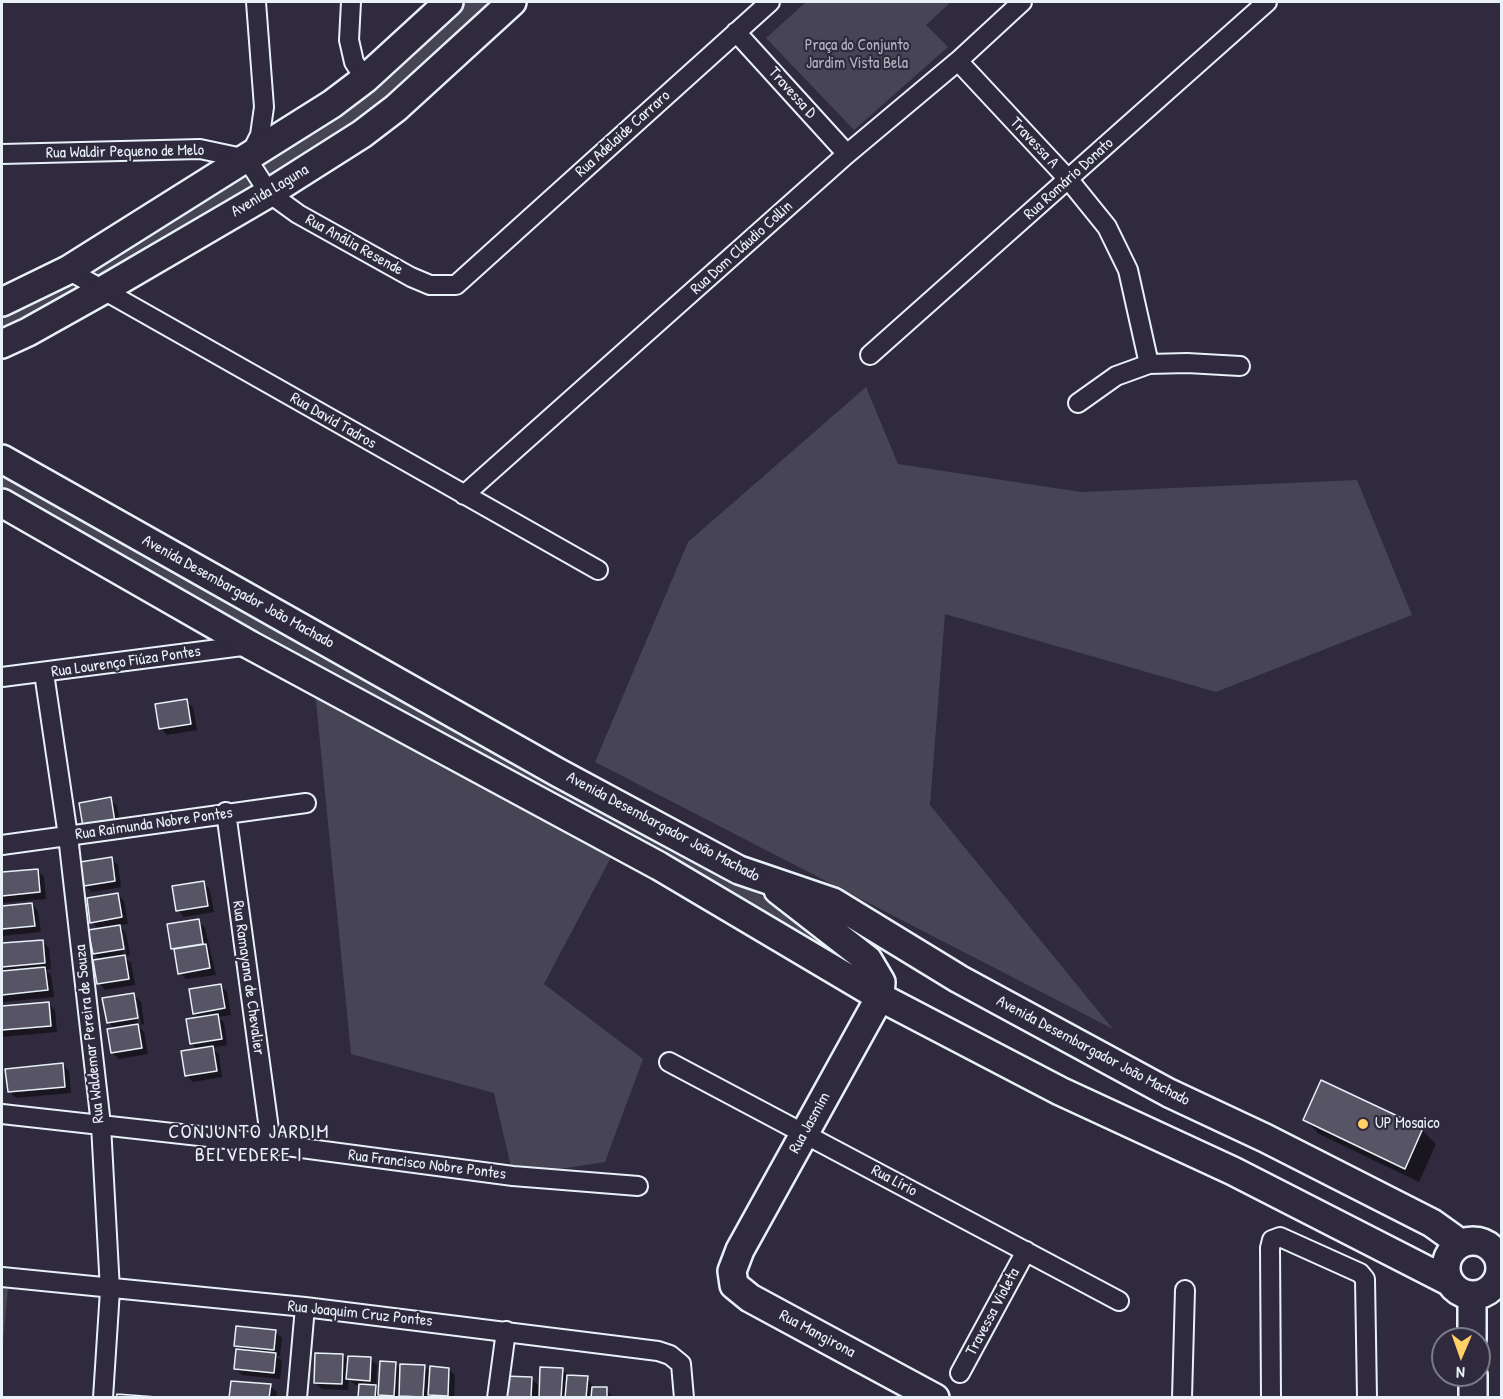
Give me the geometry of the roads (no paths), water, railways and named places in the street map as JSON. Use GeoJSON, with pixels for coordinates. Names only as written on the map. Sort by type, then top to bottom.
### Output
{"type":"FeatureCollection","features":[{"type":"Feature","properties":{"kind":"street"},"geometry":{"type":"LineString","coordinates":[[247,159],[260,135],[264,107],[256,2]]}},
{"type":"Feature","properties":{"kind":"street"},"geometry":{"type":"LineString","coordinates":[[351,2],[349,40],[354,62],[365,79],[373,99],[396,108]]}},
{"type":"Feature","properties":{"kind":"street"},"geometry":{"type":"LineString","coordinates":[[2,302],[68,270],[332,104],[365,79],[449,2]]}},
{"type":"Feature","properties":{"kind":"street","name":"Avenida Laguna"},"geometry":{"type":"LineString","coordinates":[[2,344],[103,290],[269,193],[362,134],[396,108],[513,2]]}},
{"type":"Feature","properties":{"kind":"street","name":"Rua Adelaide Carraro"},"geometry":{"type":"LineString","coordinates":[[477,266],[770,2]]}},
{"type":"Feature","properties":{"kind":"street","name":"Rua Dom Cláudio Collin"},"geometry":{"type":"LineString","coordinates":[[464,495],[848,154],[958,61],[1022,2]]}},
{"type":"Feature","properties":{"kind":"street","name":"Rua Romário Donato"},"geometry":{"type":"LineString","coordinates":[[870,355],[1267,2]]}},
{"type":"Feature","properties":{"kind":"street","name":"Travessa D"},"geometry":{"type":"LineString","coordinates":[[736,32],[848,154]]}},
{"type":"Feature","properties":{"kind":"street","name":"Travessa A"},"geometry":{"type":"LineString","coordinates":[[958,61],[1069,180],[1107,227],[1128,270],[1149,364]]}},
{"type":"Feature","properties":{"kind":"street","name":"Rua Waldir Pequeno de Melo"},"geometry":{"type":"LineString","coordinates":[[2,154],[200,148],[247,159]]}},
{"type":"Feature","properties":{"kind":"street","name":"Rua Anália Resende"},"geometry":{"type":"LineString","coordinates":[[247,159],[269,193],[298,214],[430,285],[456,285],[477,266]]}},
{"type":"Feature","properties":{"kind":"street","name":"Rua David Tadros"},"geometry":{"type":"LineString","coordinates":[[68,270],[598,570]]}},
{"type":"Feature","properties":{"kind":"street"},"geometry":{"type":"LineString","coordinates":[[1078,403],[1116,376],[1149,364],[1187,363],[1240,366]]}},
{"type":"Feature","properties":{"kind":"street","name":"Avenida Desembargador João Machado"},"geometry":{"type":"LineString","coordinates":[[2,459],[557,772],[739,870],[833,902],[959,979],[1169,1093],[1265,1137],[1432,1224],[1460,1244]]}},
{"type":"Feature","properties":{"kind":"street"},"geometry":{"type":"LineString","coordinates":[[2,503],[250,645],[659,866],[880,997],[1060,1091],[1233,1171],[1448,1281],[1458,1292],[1487,1296]]}},
{"type":"Feature","properties":{"kind":"street","name":"Rua Lourenço Fiúza Pontes"},"geometry":{"type":"LineString","coordinates":[[2,677],[250,645]]}},
{"type":"Feature","properties":{"kind":"street","name":"Rua Waldemar Pereira de Souza"},"geometry":{"type":"LineString","coordinates":[[45,673],[68,836],[101,1125],[110,1290],[103,1398]]}},
{"type":"Feature","properties":{"kind":"street","name":"Rua Raimunda Nobre Pontes"},"geometry":{"type":"LineString","coordinates":[[2,845],[226,812],[306,803]]}},
{"type":"Feature","properties":{"kind":"street","name":"Rua Ramayana de Chevalier"},"geometry":{"type":"LineString","coordinates":[[226,812],[271,1144]]}},
{"type":"Feature","properties":{"kind":"street"},"geometry":{"type":"LineString","coordinates":[[765,880],[868,960],[881,982],[880,997]]}},
{"type":"Feature","properties":{"kind":"street","name":"Rua Jasmim"},"geometry":{"type":"LineString","coordinates":[[740,1250],[880,997]]}},
{"type":"Feature","properties":{"kind":"street","name":"Rua Lírio"},"geometry":{"type":"LineString","coordinates":[[669,1062],[1119,1301]]}},
{"type":"Feature","properties":{"kind":"street","name":"Rua Francisco Nobre Pontes"},"geometry":{"type":"LineString","coordinates":[[2,1114],[271,1144],[513,1176],[638,1186]]}},
{"type":"Feature","properties":{"kind":"street"},"geometry":{"type":"LineString","coordinates":[[1271,1398],[1270,1248],[1272,1240],[1280,1237],[1360,1273],[1365,1279],[1367,1398]]}},
{"type":"Feature","properties":{"kind":"street"},"geometry":{"type":"LineString","coordinates":[[1448,1281],[1445,1267],[1449,1253],[1460,1244],[1474,1240],[1488,1244],[1498,1255],[1501,1269],[1497,1283],[1487,1296],[1476,1327]]}},
{"type":"Feature","properties":{"kind":"street","name":"Rua Mangirona"},"geometry":{"type":"LineString","coordinates":[[740,1250],[732,1271],[734,1285],[741,1292],[935,1398]]}},
{"type":"Feature","properties":{"kind":"street","name":"Travessa Violeta"},"geometry":{"type":"LineString","coordinates":[[960,1373],[1026,1251]]}},
{"type":"Feature","properties":{"kind":"street","name":"Rua Joaquim Cruz Pontes"},"geometry":{"type":"LineString","coordinates":[[2,1277],[110,1290],[305,1307],[658,1351],[670,1355],[681,1365],[684,1398]]}},
{"type":"Feature","properties":{"kind":"street"},"geometry":{"type":"LineString","coordinates":[[1182,1398],[1185,1290]]}},
{"type":"Feature","properties":{"kind":"street"},"geometry":{"type":"LineString","coordinates":[[297,1398],[305,1307]]}},
{"type":"Feature","properties":{"kind":"street"},"geometry":{"type":"LineString","coordinates":[[497,1398],[506,1331]]}},
{"type":"Feature","properties":{"kind":"place","name":"UP Mosaico"},"geometry":{"type":"Point","coordinates":[1363,1124]}},
{"type":"Feature","properties":{"kind":"district","name":"CONJUNTO JARDIM BELVEDERE I"},"geometry":{"type":"Point","coordinates":[249,1144]}},
{"type":"Feature","properties":{"kind":"park label","name":"Praça do Conjunto Jardim Vista Bela"},"geometry":{"type":"Point","coordinates":[857,55]}}]}
